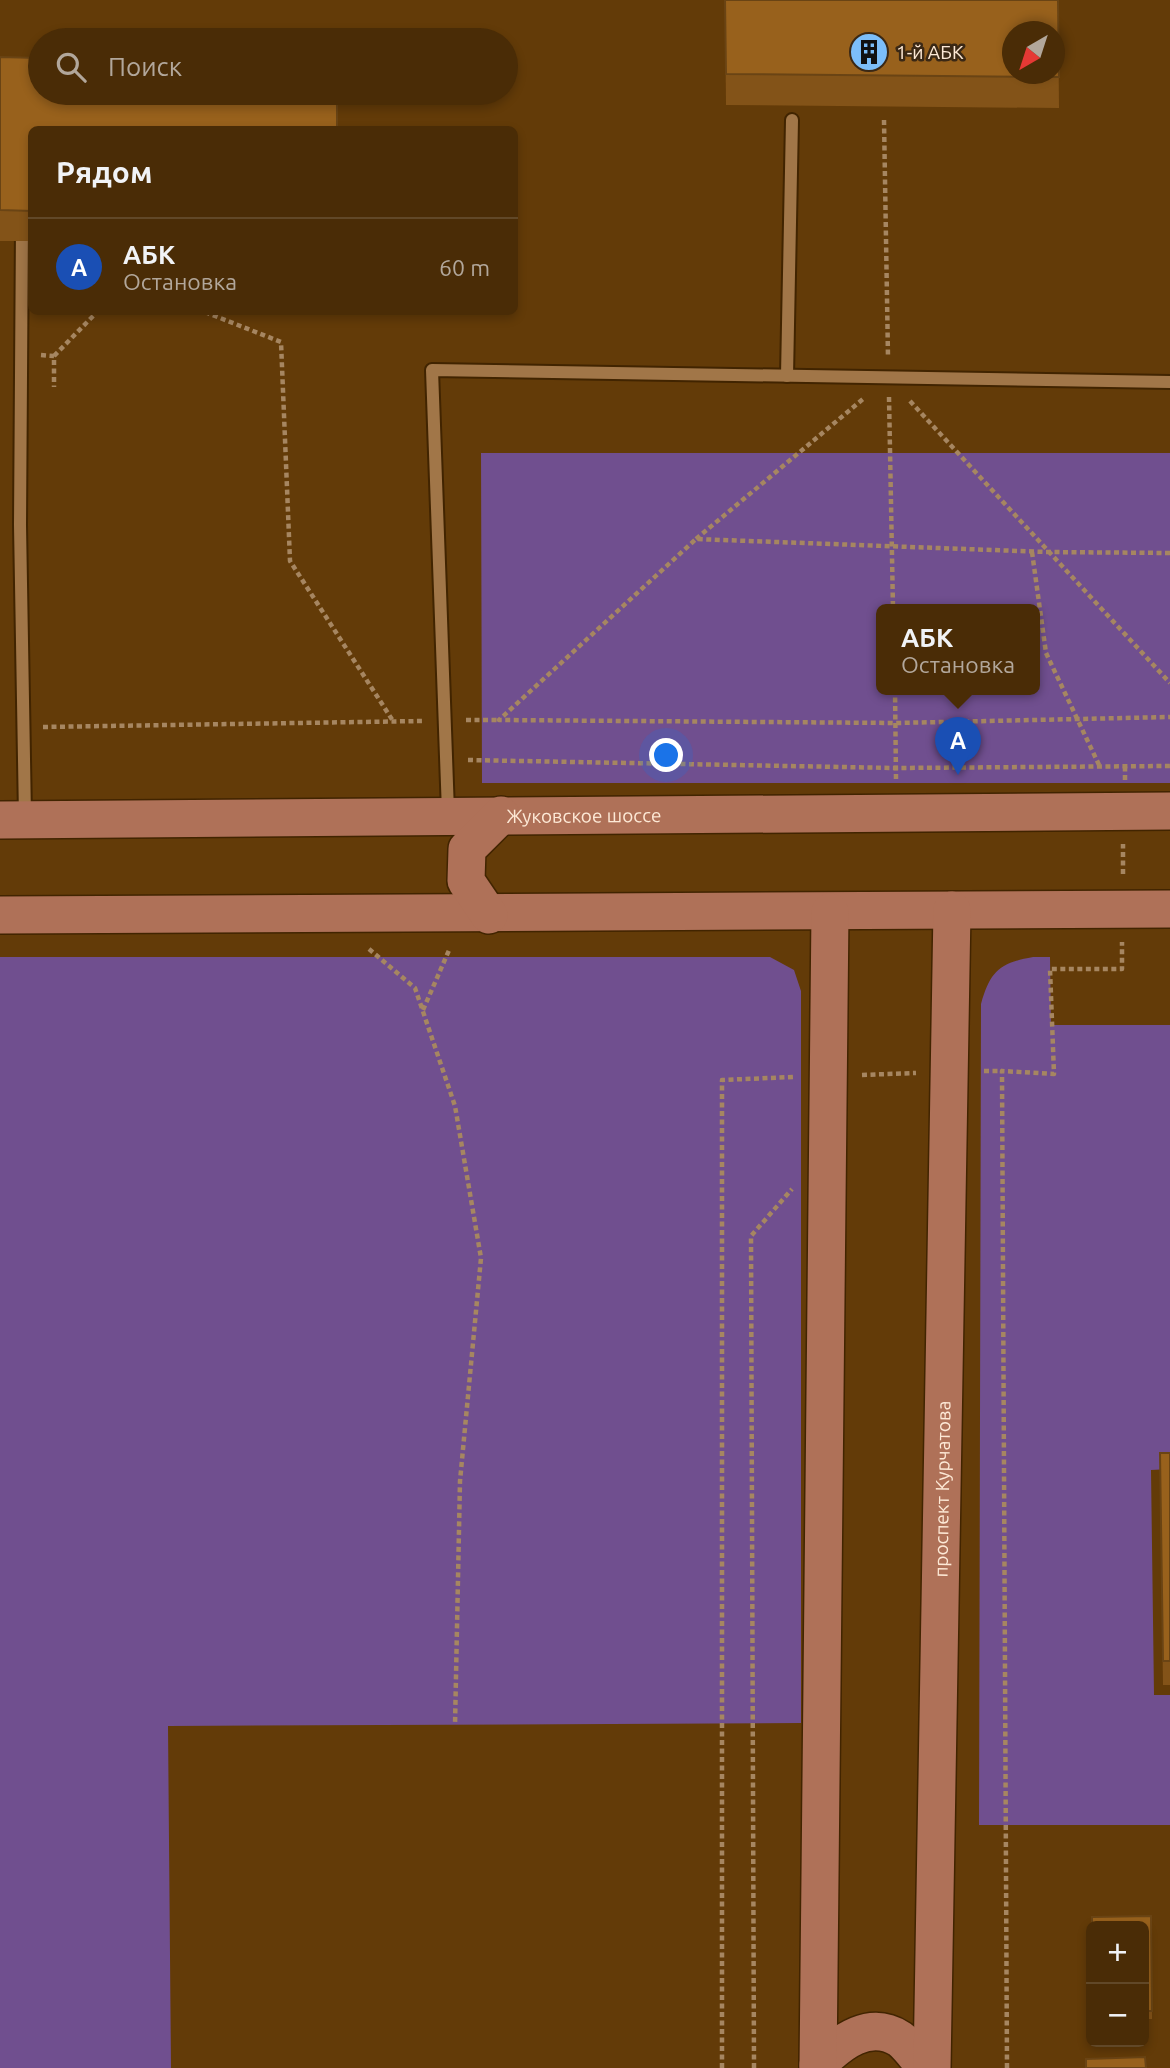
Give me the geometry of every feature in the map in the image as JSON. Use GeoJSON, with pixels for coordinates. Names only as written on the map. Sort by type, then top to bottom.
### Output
{"type":"FeatureCollection","features":[{"type":"Feature","properties":{"kind":"main road","name":"Жуковское шоссе"},"geometry":{"type":"LineString","coordinates":[[13,820],[1170,811]]}},
{"type":"Feature","properties":{"kind":"main road"},"geometry":{"type":"LineString","coordinates":[[477,915],[466,881],[467,849],[501,815]]}},
{"type":"Feature","properties":{"kind":"main road"},"geometry":{"type":"LineString","coordinates":[[0,915],[477,915],[1170,909]]}},
{"type":"Feature","properties":{"kind":"main road","name":"проспект Курчатова"},"geometry":{"type":"LineString","coordinates":[[932,2068],[951,910]]}},
{"type":"Feature","properties":{"kind":"main road"},"geometry":{"type":"LineString","coordinates":[[818,2066],[830,912]]}},
{"type":"Feature","properties":{"kind":"main road"},"geometry":{"type":"LineString","coordinates":[[818,2066],[840,2042],[873,2030],[900,2039],[926,2068]]}},
{"type":"Feature","properties":{"kind":"lane"},"geometry":{"type":"LineString","coordinates":[[787,376],[792,120]]}},
{"type":"Feature","properties":{"kind":"lane"},"geometry":{"type":"LineString","coordinates":[[13,820],[24,728],[20,525],[22,216]]}},
{"type":"Feature","properties":{"kind":"lane"},"geometry":{"type":"LineString","coordinates":[[449,816],[432,370],[1170,382]]}},
{"type":"Feature","properties":{"kind":"path"},"geometry":{"type":"LineString","coordinates":[[54,356],[94,315]]}},
{"type":"Feature","properties":{"kind":"path"},"geometry":{"type":"LineString","coordinates":[[213,315],[281,342],[290,561],[393,721]]}},
{"type":"Feature","properties":{"kind":"path"},"geometry":{"type":"LineString","coordinates":[[499,720],[696,539],[889,378],[1046,552],[1170,683]]}},
{"type":"Feature","properties":{"kind":"path"},"geometry":{"type":"LineString","coordinates":[[696,539],[1032,552],[1170,553]]}},
{"type":"Feature","properties":{"kind":"path"},"geometry":{"type":"LineString","coordinates":[[1032,552],[1039,604]]}},
{"type":"Feature","properties":{"kind":"path"},"geometry":{"type":"LineString","coordinates":[[1040,610],[1046,653],[1100,767]]}},
{"type":"Feature","properties":{"kind":"path"},"geometry":{"type":"LineString","coordinates":[[895,695],[897,814]]}},
{"type":"Feature","properties":{"kind":"path"},"geometry":{"type":"LineString","coordinates":[[24,728],[445,720],[895,723],[1170,717]]}},
{"type":"Feature","properties":{"kind":"path"},"geometry":{"type":"LineString","coordinates":[[447,760],[896,768],[1170,766]]}},
{"type":"Feature","properties":{"kind":"path"},"geometry":{"type":"LineString","coordinates":[[1007,2068],[1002,1071],[1054,1074],[1050,969],[1122,969],[1122,909]]}},
{"type":"Feature","properties":{"kind":"path"},"geometry":{"type":"LineString","coordinates":[[328,915],[415,988],[455,1106],[481,1258],[460,1481],[455,1725]]}},
{"type":"Feature","properties":{"kind":"path"},"geometry":{"type":"LineString","coordinates":[[423,1010],[477,915]]}},
{"type":"Feature","properties":{"kind":"path"},"geometry":{"type":"LineString","coordinates":[[722,2068],[722,1080],[828,1075]]}},
{"type":"Feature","properties":{"kind":"path"},"geometry":{"type":"LineString","coordinates":[[754,2068],[751,1236],[794,1187]]}},
{"type":"Feature","properties":{"kind":"shaded area"},"geometry":{"type":"Polygon","coordinates":[[[481,453],[1170,453],[1170,783],[482,783],[481,453]]]}},
{"type":"Feature","properties":{"kind":"shaded area"},"geometry":{"type":"Polygon","coordinates":[[[0,957],[770,957],[794,970],[801,991],[801,1723],[168,1726],[171,2068],[0,2068],[0,957]]]}},
{"type":"Feature","properties":{"kind":"shaded area"},"geometry":{"type":"Polygon","coordinates":[[[1033,957],[1050,957],[1051,1025],[1170,1025],[1170,1469],[1151,1470],[1154,1695],[1170,1695],[1170,1825],[979,1825],[981,1004],[988,984],[998,971],[1012,962],[1033,957]]]}},
{"type":"Feature","properties":{"kind":"building","name":"1-й АБК"},"geometry":{"type":"Polygon","coordinates":[[[725,0],[1058,0],[1058,21],[1002,21],[1002,76],[726,74],[725,0]]]}},
{"type":"Feature","properties":{"kind":"building"},"geometry":{"type":"Polygon","coordinates":[[[0,57],[28,58],[28,105],[337,105],[337,126],[28,126],[28,211],[0,210],[0,57]]]}},
{"type":"Feature","properties":{"kind":"building"},"geometry":{"type":"Polygon","coordinates":[[[1160,1453],[1170,1453],[1170,1661],[1163,1661],[1160,1453]]]}},
{"type":"Feature","properties":{"kind":"building"},"geometry":{"type":"Polygon","coordinates":[[[1151,1916],[1152,2011],[1149,2011],[1149,1921],[1092,1921],[1092,1917],[1151,1916]]]}},
{"type":"Feature","properties":{"kind":"building"},"geometry":{"type":"Polygon","coordinates":[[[1145,2057],[1146,2068],[1086,2068],[1086,2059],[1145,2057]]]}},
{"type":"Feature","properties":{"kind":"place","name":"1-й АБК"},"geometry":{"type":"Point","coordinates":[869,52]}},
{"type":"Feature","properties":{"kind":"place","name":"АБК"},"geometry":{"type":"Point","coordinates":[958,775]}}]}
